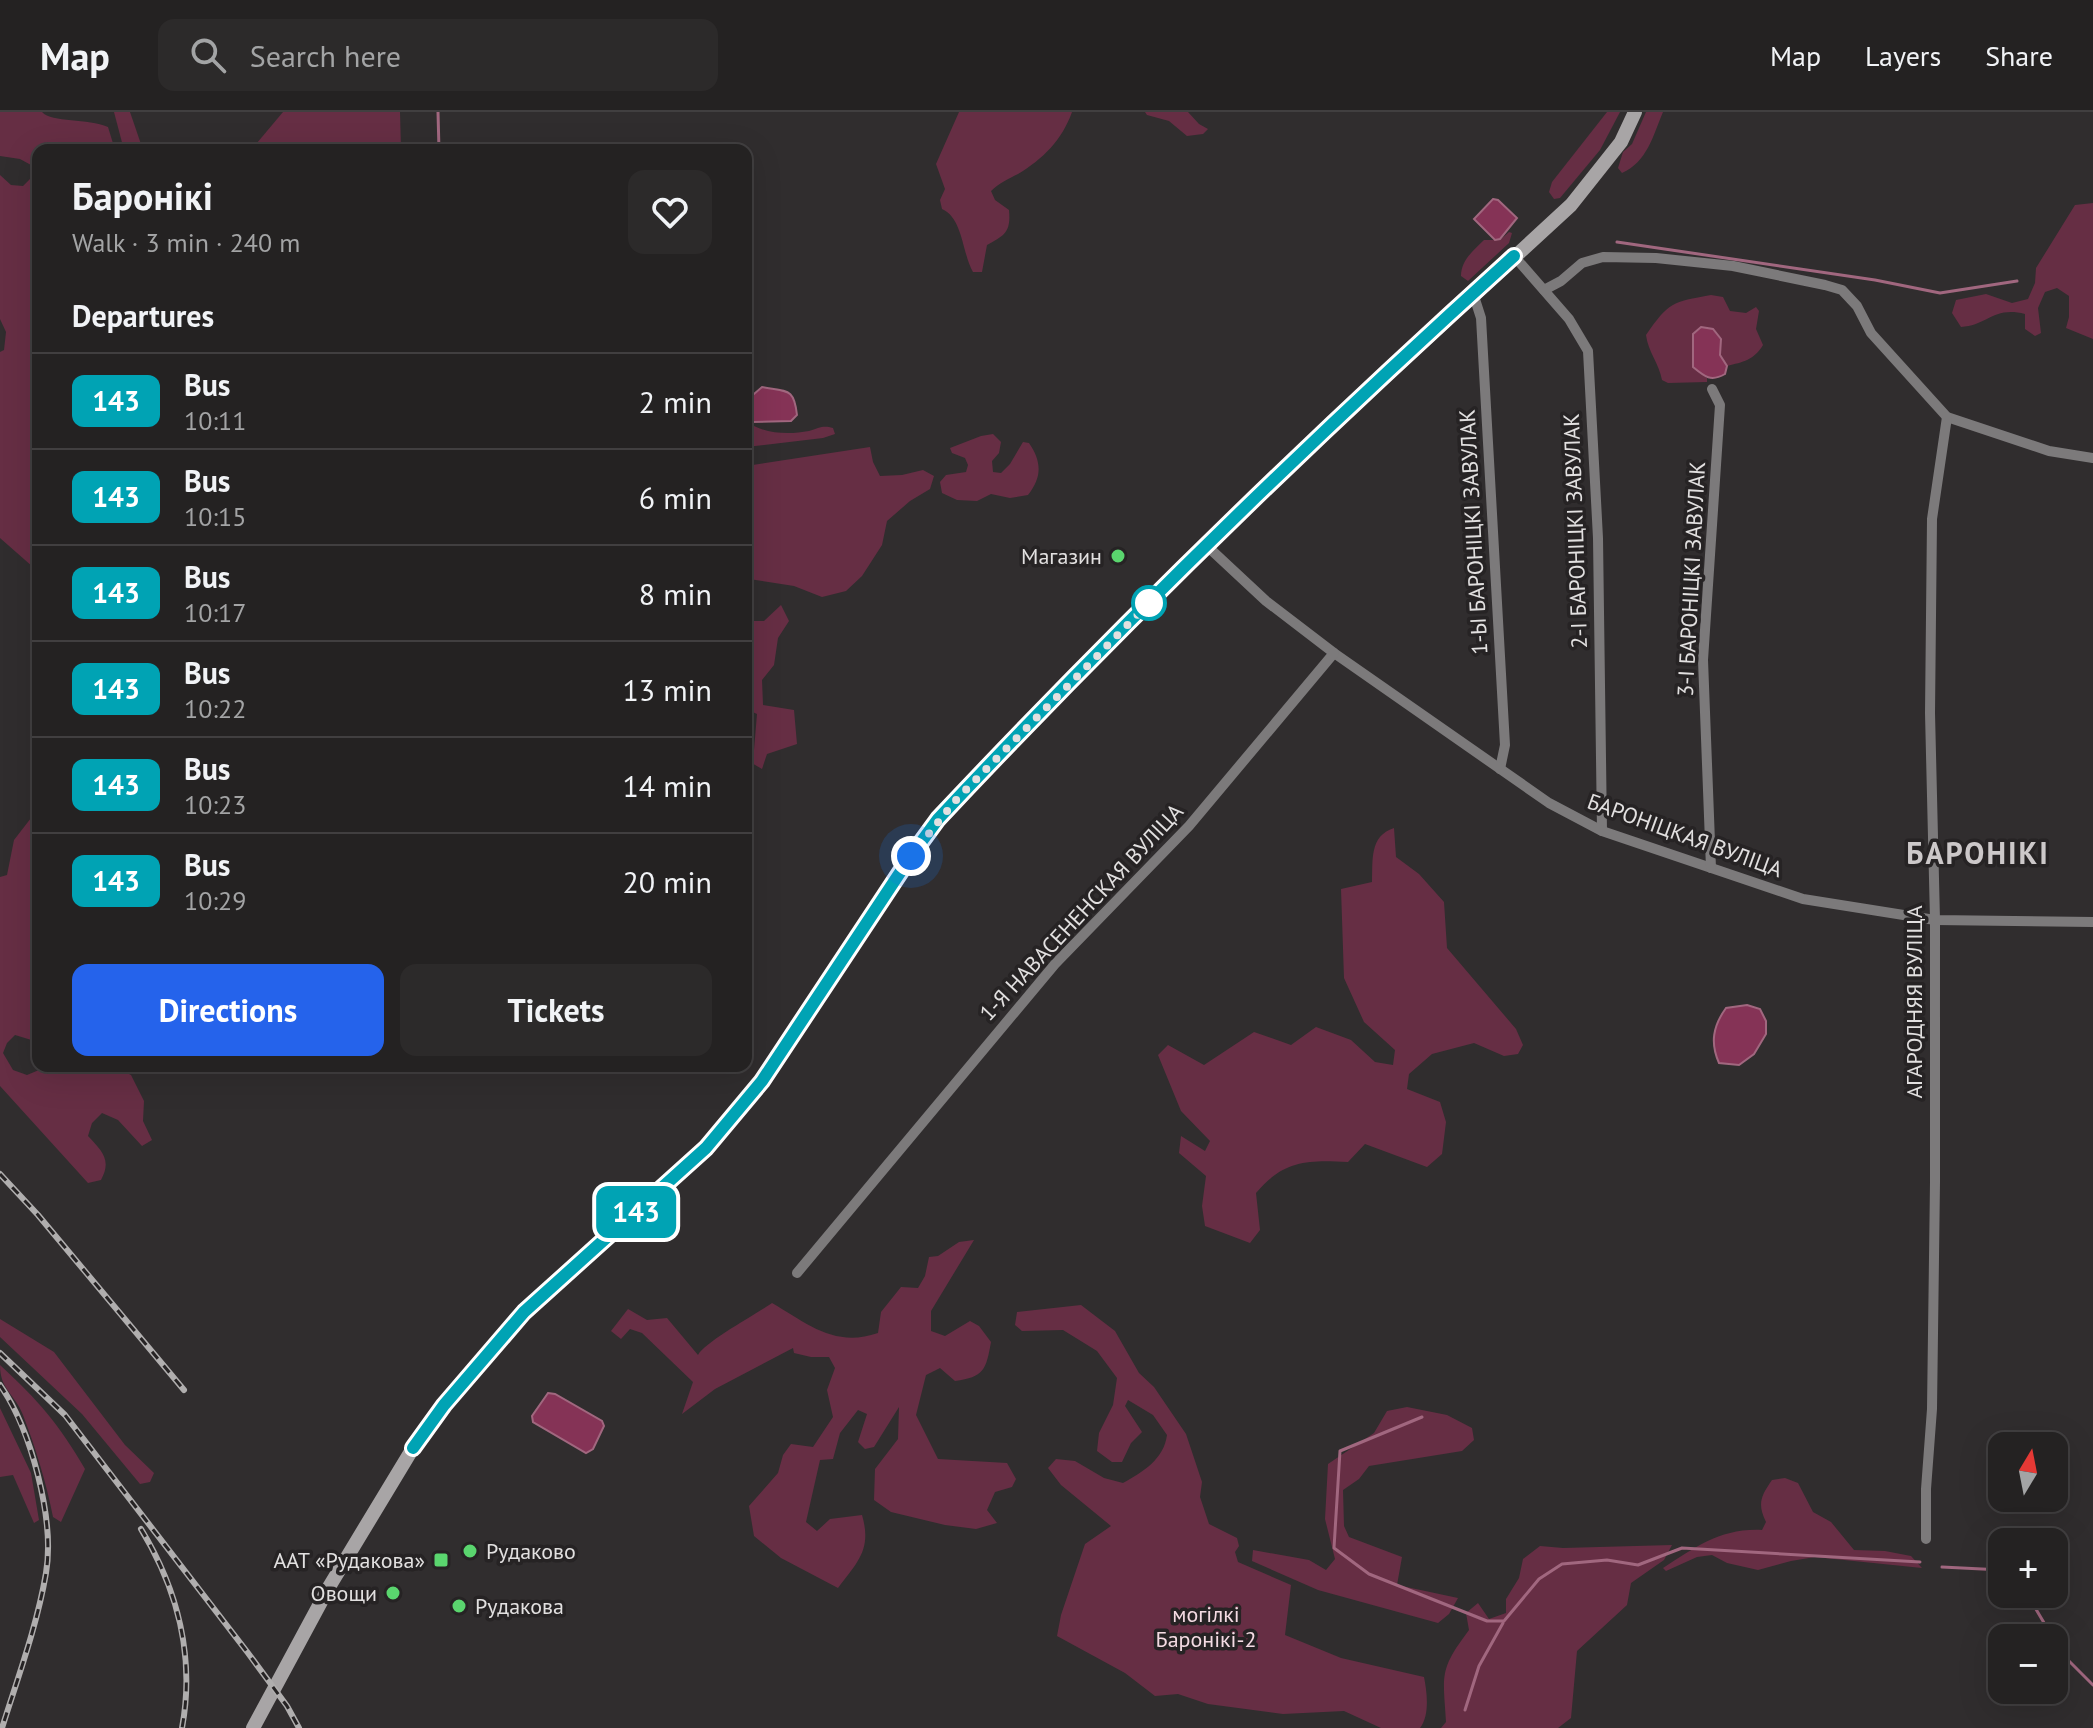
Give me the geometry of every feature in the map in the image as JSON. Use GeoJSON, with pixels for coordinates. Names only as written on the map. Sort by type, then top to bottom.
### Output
{"type":"FeatureCollection","features":[{"type":"Feature","properties":{"kind":"main road"},"geometry":{"type":"LineString","coordinates":[[253,1728],[329,1587],[413,1448],[444,1405],[524,1312],[706,1148],[762,1081],[938,819],[1207,546],[1473,293],[1571,205],[1621,142],[1635,112]]}},
{"type":"Feature","properties":{"kind":"street","name":"2-І БАРОНІЦКІ ЗАВУЛАК"},"geometry":{"type":"LineString","coordinates":[[1514,256],[1569,319],[1588,351],[1598,538],[1602,831]]}},
{"type":"Feature","properties":{"kind":"street"},"geometry":{"type":"LineString","coordinates":[[1544,290],[1561,281],[1582,263],[1603,257],[1656,258],[1733,266],[1842,290],[1857,306],[1871,333],[1947,417],[2049,451],[2093,458]]}},
{"type":"Feature","properties":{"kind":"street","name":"1-Ы БАРОНІЦКІ ЗАВУЛАК"},"geometry":{"type":"LineString","coordinates":[[1473,293],[1481,318],[1483,350],[1505,745],[1500,769]]}},
{"type":"Feature","properties":{"kind":"street","name":"3-І БАРОНІЦКІ ЗАВУЛАК"},"geometry":{"type":"LineString","coordinates":[[1711,868],[1703,660],[1720,405],[1712,389]]}},
{"type":"Feature","properties":{"kind":"street","name":"АГАРОДНЯЯ ВУЛІЦА"},"geometry":{"type":"LineString","coordinates":[[1926,1539],[1933,1361],[1935,920],[1930,713],[1932,519],[1947,417]]}},
{"type":"Feature","properties":{"kind":"street","name":"БАРОНІЦКАЯ ВУЛІЦА"},"geometry":{"type":"LineString","coordinates":[[1207,546],[1266,601],[1334,653],[1549,803],[1602,831],[1803,899],[1935,920],[2093,922]]}},
{"type":"Feature","properties":{"kind":"street","name":"1-Я НАВАСЕНЕНСКАЯ ВУЛІЦА"},"geometry":{"type":"LineString","coordinates":[[797,1273],[1055,964],[1189,826],[1334,653]]}},
{"type":"Feature","properties":{"kind":"green space"},"geometry":{"type":"Polygon","coordinates":[[[0,112],[42,112],[54,118],[100,124],[108,127],[113,144],[32,144],[32,566],[0,538],[0,352],[4,350],[6,332],[0,319],[0,175],[11,185],[23,186],[30,179],[31,165],[20,159],[0,156],[0,112]]]}},
{"type":"Feature","properties":{"kind":"green space"},"geometry":{"type":"Polygon","coordinates":[[[114,112],[130,112],[141,144],[122,144],[114,112]]]}},
{"type":"Feature","properties":{"kind":"green space"},"geometry":{"type":"Polygon","coordinates":[[[283,112],[400,112],[401,144],[256,144],[283,112]]]}},
{"type":"Feature","properties":{"kind":"green space"},"geometry":{"type":"Polygon","coordinates":[[[959,112],[1072,112],[1057,140],[1043,155],[991,191],[995,200],[1009,210],[1009,223],[1002,235],[987,245],[982,272],[973,272],[958,228],[942,209],[940,200],[945,189],[936,164],[959,112]]]}},
{"type":"Feature","properties":{"kind":"green space"},"geometry":{"type":"Polygon","coordinates":[[[1145,112],[1188,112],[1208,129],[1203,134],[1187,136],[1169,121],[1145,112]]]}},
{"type":"Feature","properties":{"kind":"green space"},"geometry":{"type":"Polygon","coordinates":[[[1607,112],[1620,112],[1600,150],[1560,198],[1554,199],[1549,192],[1552,182],[1607,112]]]}},
{"type":"Feature","properties":{"kind":"green space"},"geometry":{"type":"Polygon","coordinates":[[[1646,112],[1663,112],[1643,155],[1622,173],[1618,168],[1623,152],[1632,144],[1646,112]]]}},
{"type":"Feature","properties":{"kind":"green space"},"geometry":{"type":"Polygon","coordinates":[[[2093,203],[2093,339],[2066,328],[2069,296],[2057,288],[2045,292],[2038,308],[2041,333],[2035,336],[2025,329],[2025,314],[2014,312],[1998,314],[1961,327],[1952,313],[1956,300],[1986,294],[2012,303],[2028,299],[2035,283],[2036,268],[2075,205],[2093,203]]]}},
{"type":"Feature","properties":{"kind":"green space"},"geometry":{"type":"Polygon","coordinates":[[[1512,233],[1509,243],[1468,281],[1461,276],[1466,260],[1484,240],[1500,240],[1512,233]]]}},
{"type":"Feature","properties":{"kind":"green space"},"geometry":{"type":"Polygon","coordinates":[[[1711,295],[1723,297],[1730,311],[1746,313],[1756,307],[1759,311],[1756,329],[1763,345],[1752,357],[1738,363],[1727,366],[1720,355],[1693,367],[1707,378],[1707,382],[1668,383],[1662,380],[1646,335],[1672,305],[1711,295]]]}},
{"type":"Feature","properties":{"kind":"green space"},"geometry":{"type":"Polygon","coordinates":[[[752,424],[784,433],[833,428],[835,434],[752,446],[752,424]]]}},
{"type":"Feature","properties":{"kind":"green space"},"geometry":{"type":"Polygon","coordinates":[[[993,434],[1001,442],[999,453],[992,461],[993,472],[1001,473],[1023,442],[1029,443],[1039,469],[1028,495],[1010,498],[991,494],[977,501],[957,500],[942,493],[940,482],[946,475],[966,472],[968,465],[965,458],[952,453],[950,448],[993,434]]]}},
{"type":"Feature","properties":{"kind":"green space"},"geometry":{"type":"Polygon","coordinates":[[[870,447],[880,476],[923,470],[934,476],[930,489],[887,521],[882,545],[862,576],[846,591],[822,597],[794,586],[752,579],[752,465],[870,447]]]}},
{"type":"Feature","properties":{"kind":"green space"},"geometry":{"type":"Polygon","coordinates":[[[781,605],[789,621],[778,638],[774,665],[762,680],[763,705],[794,710],[797,744],[767,754],[762,769],[752,763],[757,714],[752,712],[752,621],[764,621],[781,605]]]}},
{"type":"Feature","properties":{"kind":"green space"},"geometry":{"type":"Polygon","coordinates":[[[32,817],[32,1040],[15,1035],[3,1053],[13,1070],[27,1075],[34,1072],[125,1072],[131,1075],[144,1101],[143,1121],[152,1140],[142,1146],[118,1120],[102,1113],[92,1123],[88,1136],[105,1161],[101,1180],[88,1183],[0,1086],[0,877],[7,875],[14,840],[32,817]]]}},
{"type":"Feature","properties":{"kind":"green space"},"geometry":{"type":"Polygon","coordinates":[[[1394,828],[1396,857],[1419,874],[1444,902],[1447,948],[1516,1029],[1523,1045],[1518,1054],[1504,1056],[1474,1043],[1432,1054],[1409,1074],[1407,1089],[1440,1102],[1446,1122],[1442,1154],[1427,1167],[1365,1144],[1348,1162],[1297,1164],[1266,1182],[1256,1193],[1260,1230],[1250,1243],[1205,1226],[1202,1206],[1206,1176],[1179,1153],[1181,1136],[1205,1151],[1210,1141],[1181,1111],[1158,1055],[1168,1045],[1204,1065],[1254,1032],[1291,1045],[1316,1027],[1351,1040],[1375,1062],[1393,1065],[1395,1050],[1364,1022],[1344,978],[1341,889],[1372,882],[1376,843],[1394,828]]]}},
{"type":"Feature","properties":{"kind":"green space"},"geometry":{"type":"Polygon","coordinates":[[[974,1240],[931,1311],[931,1331],[945,1336],[970,1321],[979,1326],[991,1342],[985,1366],[972,1377],[955,1381],[940,1368],[926,1375],[916,1415],[938,1459],[1007,1463],[1016,1479],[1012,1487],[995,1492],[987,1510],[997,1523],[976,1529],[891,1512],[874,1500],[875,1469],[898,1439],[899,1407],[874,1447],[865,1449],[858,1442],[867,1414],[858,1410],[840,1433],[833,1459],[820,1460],[806,1522],[817,1531],[830,1519],[862,1515],[864,1546],[857,1562],[838,1588],[781,1558],[754,1536],[749,1506],[778,1473],[783,1455],[791,1444],[813,1447],[833,1417],[827,1390],[835,1368],[829,1357],[794,1353],[793,1348],[715,1389],[682,1414],[693,1382],[642,1333],[630,1329],[621,1339],[611,1331],[628,1309],[647,1320],[667,1318],[698,1355],[720,1336],[772,1303],[822,1332],[848,1338],[863,1337],[878,1333],[881,1312],[901,1287],[918,1288],[925,1276],[929,1257],[938,1256],[959,1242],[974,1240]]]}},
{"type":"Feature","properties":{"kind":"green space","name":"могілкі Баронікі-2"},"geometry":{"type":"Polygon","coordinates":[[[1081,1305],[1115,1331],[1139,1373],[1154,1387],[1186,1434],[1202,1482],[1200,1497],[1209,1524],[1237,1538],[1239,1546],[1235,1552],[1238,1562],[1291,1585],[1285,1635],[1341,1658],[1424,1677],[1426,1710],[1420,1728],[1381,1728],[1344,1711],[1283,1714],[1208,1704],[1178,1694],[1155,1696],[1125,1673],[1057,1636],[1085,1544],[1111,1526],[1061,1485],[1048,1468],[1056,1459],[1075,1461],[1104,1478],[1123,1483],[1157,1458],[1167,1435],[1153,1415],[1128,1400],[1125,1406],[1142,1432],[1131,1443],[1122,1462],[1112,1462],[1097,1451],[1099,1433],[1113,1405],[1117,1378],[1097,1351],[1063,1330],[1022,1331],[1015,1325],[1017,1312],[1081,1305]]]}},
{"type":"Feature","properties":{"kind":"green space"},"geometry":{"type":"Polygon","coordinates":[[[0,1319],[54,1352],[125,1445],[154,1473],[150,1482],[140,1484],[82,1414],[0,1337],[0,1319]]]}},
{"type":"Feature","properties":{"kind":"green space"},"geometry":{"type":"Polygon","coordinates":[[[0,1365],[47,1413],[85,1469],[61,1522],[53,1517],[32,1440],[20,1408],[2,1380],[0,1365]]]}},
{"type":"Feature","properties":{"kind":"green space"},"geometry":{"type":"Polygon","coordinates":[[[1407,1407],[1447,1415],[1472,1428],[1474,1440],[1462,1451],[1369,1466],[1359,1479],[1343,1490],[1344,1526],[1349,1537],[1402,1557],[1397,1585],[1458,1598],[1449,1614],[1438,1623],[1318,1590],[1252,1561],[1253,1550],[1309,1560],[1326,1570],[1335,1559],[1325,1519],[1328,1464],[1374,1433],[1387,1411],[1407,1407]]]}},
{"type":"Feature","properties":{"kind":"green space"},"geometry":{"type":"Polygon","coordinates":[[[0,1408],[31,1473],[39,1520],[34,1523],[13,1475],[0,1477],[0,1408]]]}},
{"type":"Feature","properties":{"kind":"green space"},"geometry":{"type":"Polygon","coordinates":[[[1785,1478],[1798,1483],[1813,1512],[1831,1522],[1854,1550],[1911,1556],[1922,1568],[1815,1557],[1758,1570],[1727,1563],[1712,1555],[1697,1557],[1666,1571],[1663,1568],[1721,1536],[1762,1530],[1766,1522],[1761,1505],[1763,1496],[1772,1480],[1785,1478]]]}},
{"type":"Feature","properties":{"kind":"green space"},"geometry":{"type":"Polygon","coordinates":[[[1672,1545],[1664,1560],[1631,1583],[1627,1605],[1577,1651],[1571,1718],[1558,1728],[1441,1728],[1446,1722],[1445,1673],[1452,1654],[1469,1630],[1466,1613],[1478,1603],[1489,1619],[1506,1613],[1506,1599],[1519,1578],[1523,1559],[1540,1546],[1672,1545]]]}},
{"type":"Feature","properties":{"kind":"shaded area"},"geometry":{"type":"Polygon","coordinates":[[[1493,199],[1517,218],[1500,239],[1495,240],[1474,219],[1493,199]]]}},
{"type":"Feature","properties":{"kind":"shaded area"},"geometry":{"type":"Polygon","coordinates":[[[1701,327],[1713,329],[1721,339],[1720,355],[1727,366],[1725,374],[1716,378],[1708,377],[1693,367],[1693,334],[1701,327]]]}},
{"type":"Feature","properties":{"kind":"shaded area"},"geometry":{"type":"Polygon","coordinates":[[[762,387],[788,392],[794,400],[797,415],[791,421],[753,422],[752,396],[762,387]]]}},
{"type":"Feature","properties":{"kind":"shaded area"},"geometry":{"type":"Polygon","coordinates":[[[1747,1005],[1760,1009],[1766,1021],[1766,1034],[1754,1054],[1739,1065],[1719,1063],[1714,1042],[1718,1021],[1726,1008],[1747,1005]]]}},
{"type":"Feature","properties":{"kind":"shaded area"},"geometry":{"type":"Polygon","coordinates":[[[548,1393],[602,1421],[604,1426],[593,1449],[586,1453],[533,1422],[532,1416],[548,1393]]]}},
{"type":"Feature","properties":{"kind":"waterway"},"geometry":{"type":"LineString","coordinates":[[438,112],[439,144]]}},
{"type":"Feature","properties":{"kind":"waterway"},"geometry":{"type":"LineString","coordinates":[[1617,242],[1875,280],[1940,293],[2017,281]]}},
{"type":"Feature","properties":{"kind":"waterway"},"geometry":{"type":"LineString","coordinates":[[1422,1417],[1340,1451],[1334,1548],[1369,1574],[1487,1621],[1504,1621],[1539,1579],[1562,1564],[1607,1560],[1638,1565],[1682,1548],[1920,1562]]}},
{"type":"Feature","properties":{"kind":"waterway"},"geometry":{"type":"LineString","coordinates":[[1942,1567],[1988,1569]]}},
{"type":"Feature","properties":{"kind":"waterway"},"geometry":{"type":"LineString","coordinates":[[2035,1608],[2045,1624]]}},
{"type":"Feature","properties":{"kind":"waterway"},"geometry":{"type":"LineString","coordinates":[[1465,1710],[1479,1666],[1503,1623]]}},
{"type":"Feature","properties":{"kind":"waterway"},"geometry":{"type":"LineString","coordinates":[[2068,1660],[2093,1685]]}},
{"type":"Feature","properties":{"kind":"railway"},"geometry":{"type":"LineString","coordinates":[[0,1174],[184,1390]]}},
{"type":"Feature","properties":{"kind":"railway"},"geometry":{"type":"LineString","coordinates":[[0,1353],[65,1415],[248,1653],[287,1706],[299,1728]]}},
{"type":"Feature","properties":{"kind":"railway"},"geometry":{"type":"LineString","coordinates":[[0,1385],[22,1425],[31,1450],[44,1502],[48,1552],[38,1612],[2,1728]]}},
{"type":"Feature","properties":{"kind":"railway"},"geometry":{"type":"LineString","coordinates":[[141,1529],[165,1576],[180,1625],[186,1676],[182,1728]]}},
{"type":"Feature","properties":{"kind":"bus line","name":"143"},"geometry":{"type":"LineString","coordinates":[[413,1448],[444,1405],[524,1312],[706,1148],[762,1081],[938,819],[1186,565],[1514,256]]}},
{"type":"Feature","properties":{"kind":"place","name":"Магазин"},"geometry":{"type":"Point","coordinates":[1118,556]}},
{"type":"Feature","properties":{"kind":"place","name":"Рудаково"},"geometry":{"type":"Point","coordinates":[470,1551]}},
{"type":"Feature","properties":{"kind":"place","name":"ААТ «Рудакова»"},"geometry":{"type":"Point","coordinates":[441,1560]}},
{"type":"Feature","properties":{"kind":"place","name":"Овощи"},"geometry":{"type":"Point","coordinates":[393,1593]}},
{"type":"Feature","properties":{"kind":"place","name":"Рудакова"},"geometry":{"type":"Point","coordinates":[459,1606]}},
{"type":"Feature","properties":{"kind":"district","name":"БАРОНІКІ"},"geometry":{"type":"Point","coordinates":[1978,854]}},
{"type":"Feature","properties":{"kind":"route"},"geometry":{"type":"LineString","coordinates":[[911,856],[938,819],[1149,603]]}}]}
